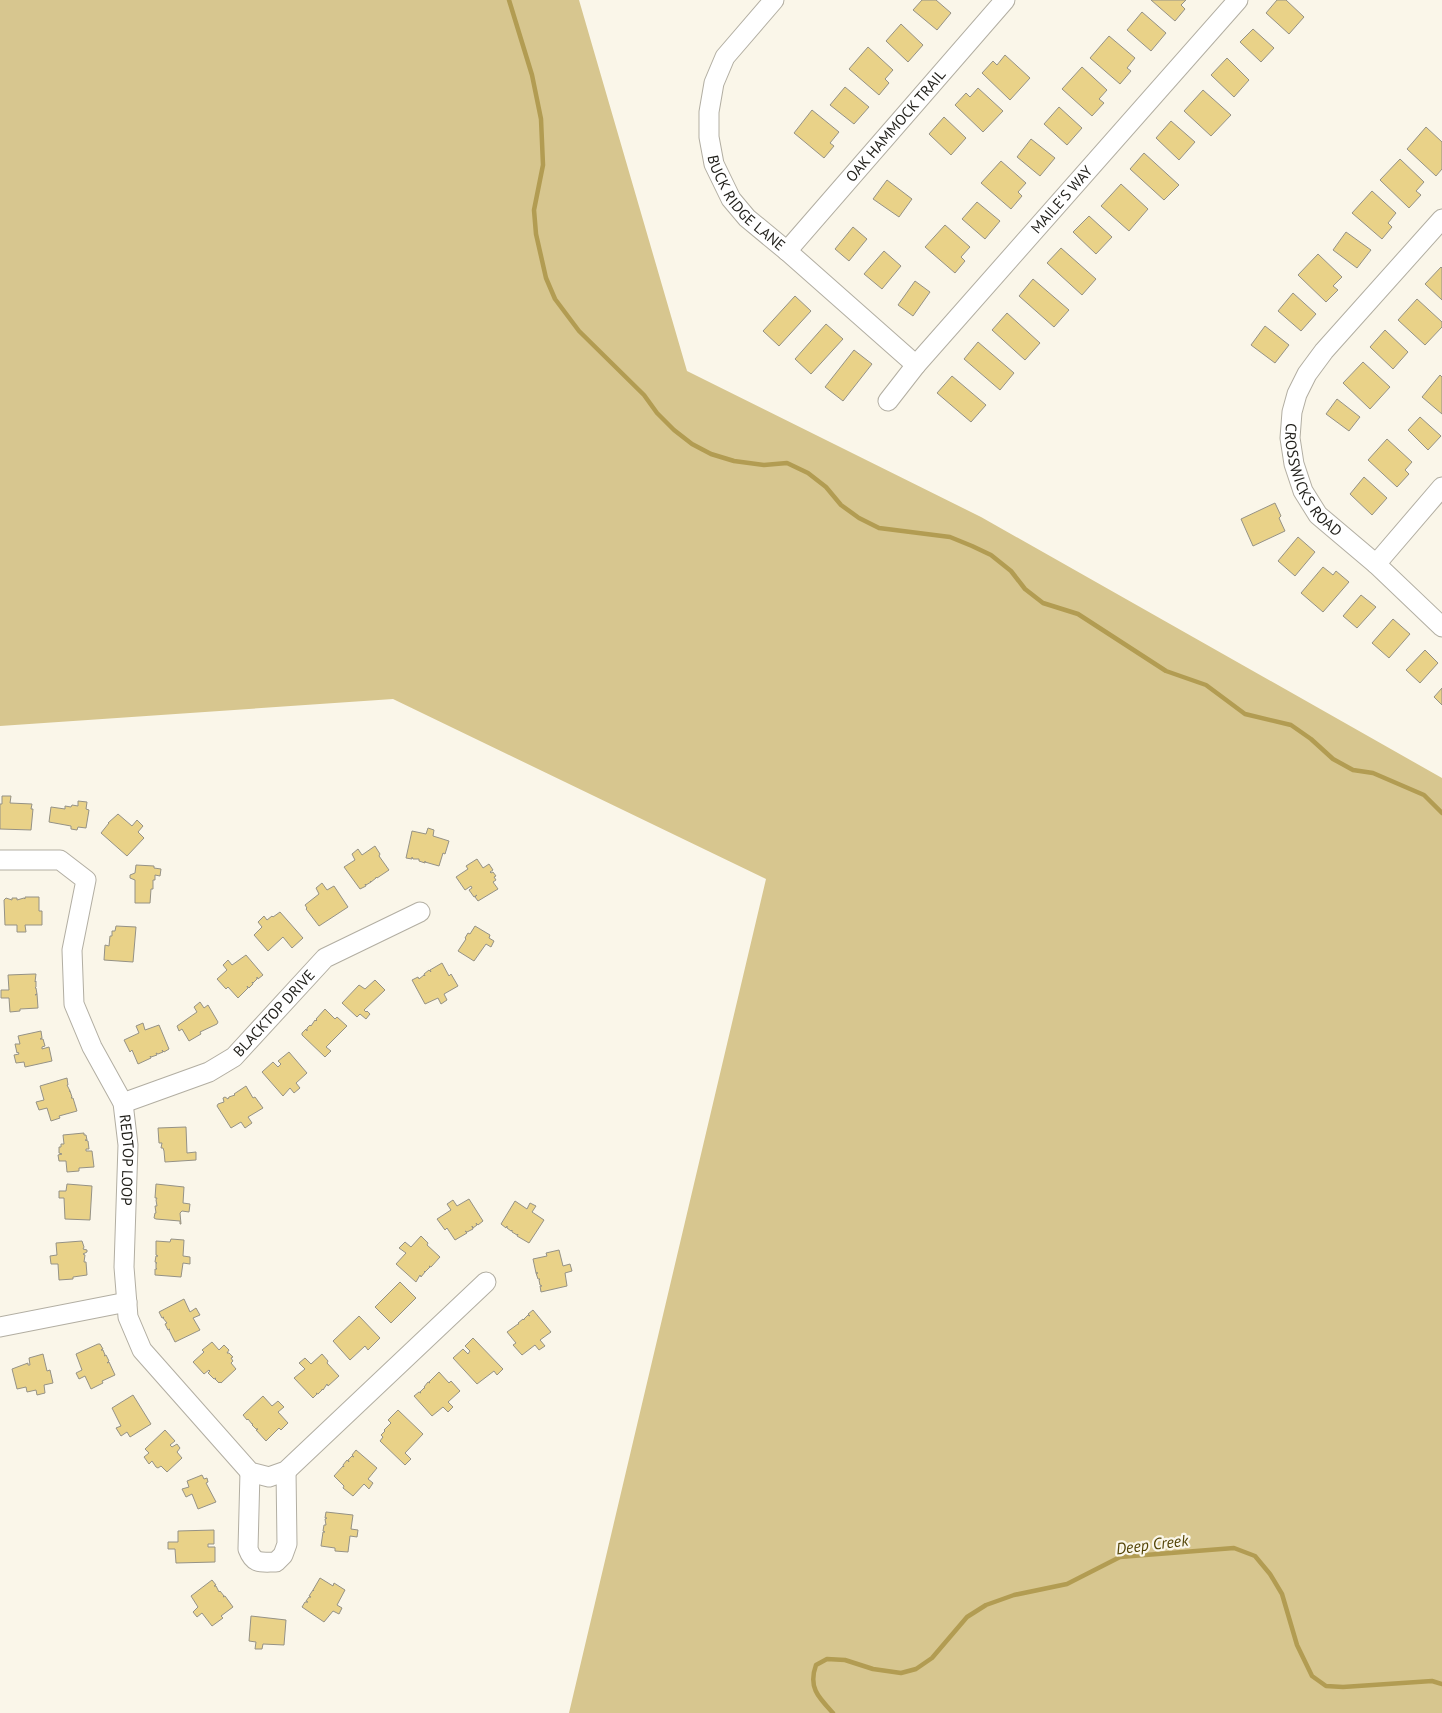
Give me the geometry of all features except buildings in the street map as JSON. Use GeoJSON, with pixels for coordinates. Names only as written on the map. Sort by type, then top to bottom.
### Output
{"type":"FeatureCollection","features":[{"type":"Feature","properties":{"kind":"street","name":"BUCK RIDGE LANE"},"geometry":{"type":"LineString","coordinates":[[774,0],[725,57],[714,83],[709,112],[709,136],[714,164],[731,198],[747,218],[787,250],[916,365]]}},
{"type":"Feature","properties":{"kind":"street","name":"OAK HAMMOCK TRAIL"},"geometry":{"type":"LineString","coordinates":[[787,250],[1005,0]]}},
{"type":"Feature","properties":{"kind":"street","name":"MAILE'S WAY"},"geometry":{"type":"LineString","coordinates":[[888,401],[916,365],[1238,0]]}},
{"type":"Feature","properties":{"kind":"street","name":"CROSSWICKS ROAD"},"geometry":{"type":"LineString","coordinates":[[1442,219],[1324,351],[1307,374],[1296,394],[1292,412],[1290,438],[1294,464],[1303,491],[1318,515],[1376,564],[1442,627]]}},
{"type":"Feature","properties":{"kind":"street"},"geometry":{"type":"LineString","coordinates":[[1376,564],[1442,487]]}},
{"type":"Feature","properties":{"kind":"street","name":"REDTOP LOOP"},"geometry":{"type":"LineString","coordinates":[[0,860],[60,860],[86,880],[72,950],[74,1004],[92,1047],[122,1103],[128,1145],[124,1267],[128,1317],[142,1350],[250,1472]]}},
{"type":"Feature","properties":{"kind":"street","name":"BLACKTOP DRIVE"},"geometry":{"type":"LineString","coordinates":[[122,1103],[208,1072],[234,1057],[325,958],[420,912]]}},
{"type":"Feature","properties":{"kind":"street"},"geometry":{"type":"LineString","coordinates":[[286,1470],[287,1544],[283,1555],[276,1562],[258,1562],[251,1557],[248,1549],[250,1472],[269,1477],[286,1470],[486,1282]]}},
{"type":"Feature","properties":{"kind":"street"},"geometry":{"type":"LineString","coordinates":[[0,1326],[127,1302]]}},
{"type":"Feature","properties":{"kind":"shaded area"},"geometry":{"type":"Polygon","coordinates":[[[0,0],[579,0],[687,371],[981,517],[1442,778],[1442,1713],[569,1713],[766,879],[393,699],[0,726],[0,0]]]}},
{"type":"Feature","properties":{"kind":"waterway"},"geometry":{"type":"LineString","coordinates":[[509,0],[532,75],[541,119],[543,165],[534,210],[536,234],[546,278],[555,299],[579,331],[644,395],[657,413],[674,430],[692,444],[711,454],[734,461],[764,465],[787,463],[808,473],[826,487],[841,505],[859,518],[879,528],[950,537],[991,555],[1011,571],[1025,589],[1043,603],[1078,614],[1166,671],[1206,685],[1245,714],[1291,725],[1311,739],[1333,759],[1353,770],[1373,773],[1424,795],[1442,813]]}},
{"type":"Feature","properties":{"kind":"waterway","name":"Deep Creek"},"geometry":{"type":"LineString","coordinates":[[833,1713],[819,1697],[813,1680],[816,1665],[827,1659],[845,1660],[873,1669],[901,1673],[916,1669],[932,1658],[967,1617],[986,1605],[1014,1595],[1067,1584],[1120,1557],[1234,1548],[1255,1556],[1270,1574],[1282,1594],[1297,1645],[1312,1676],[1326,1686],[1343,1687],[1432,1681],[1442,1684]]}}]}
